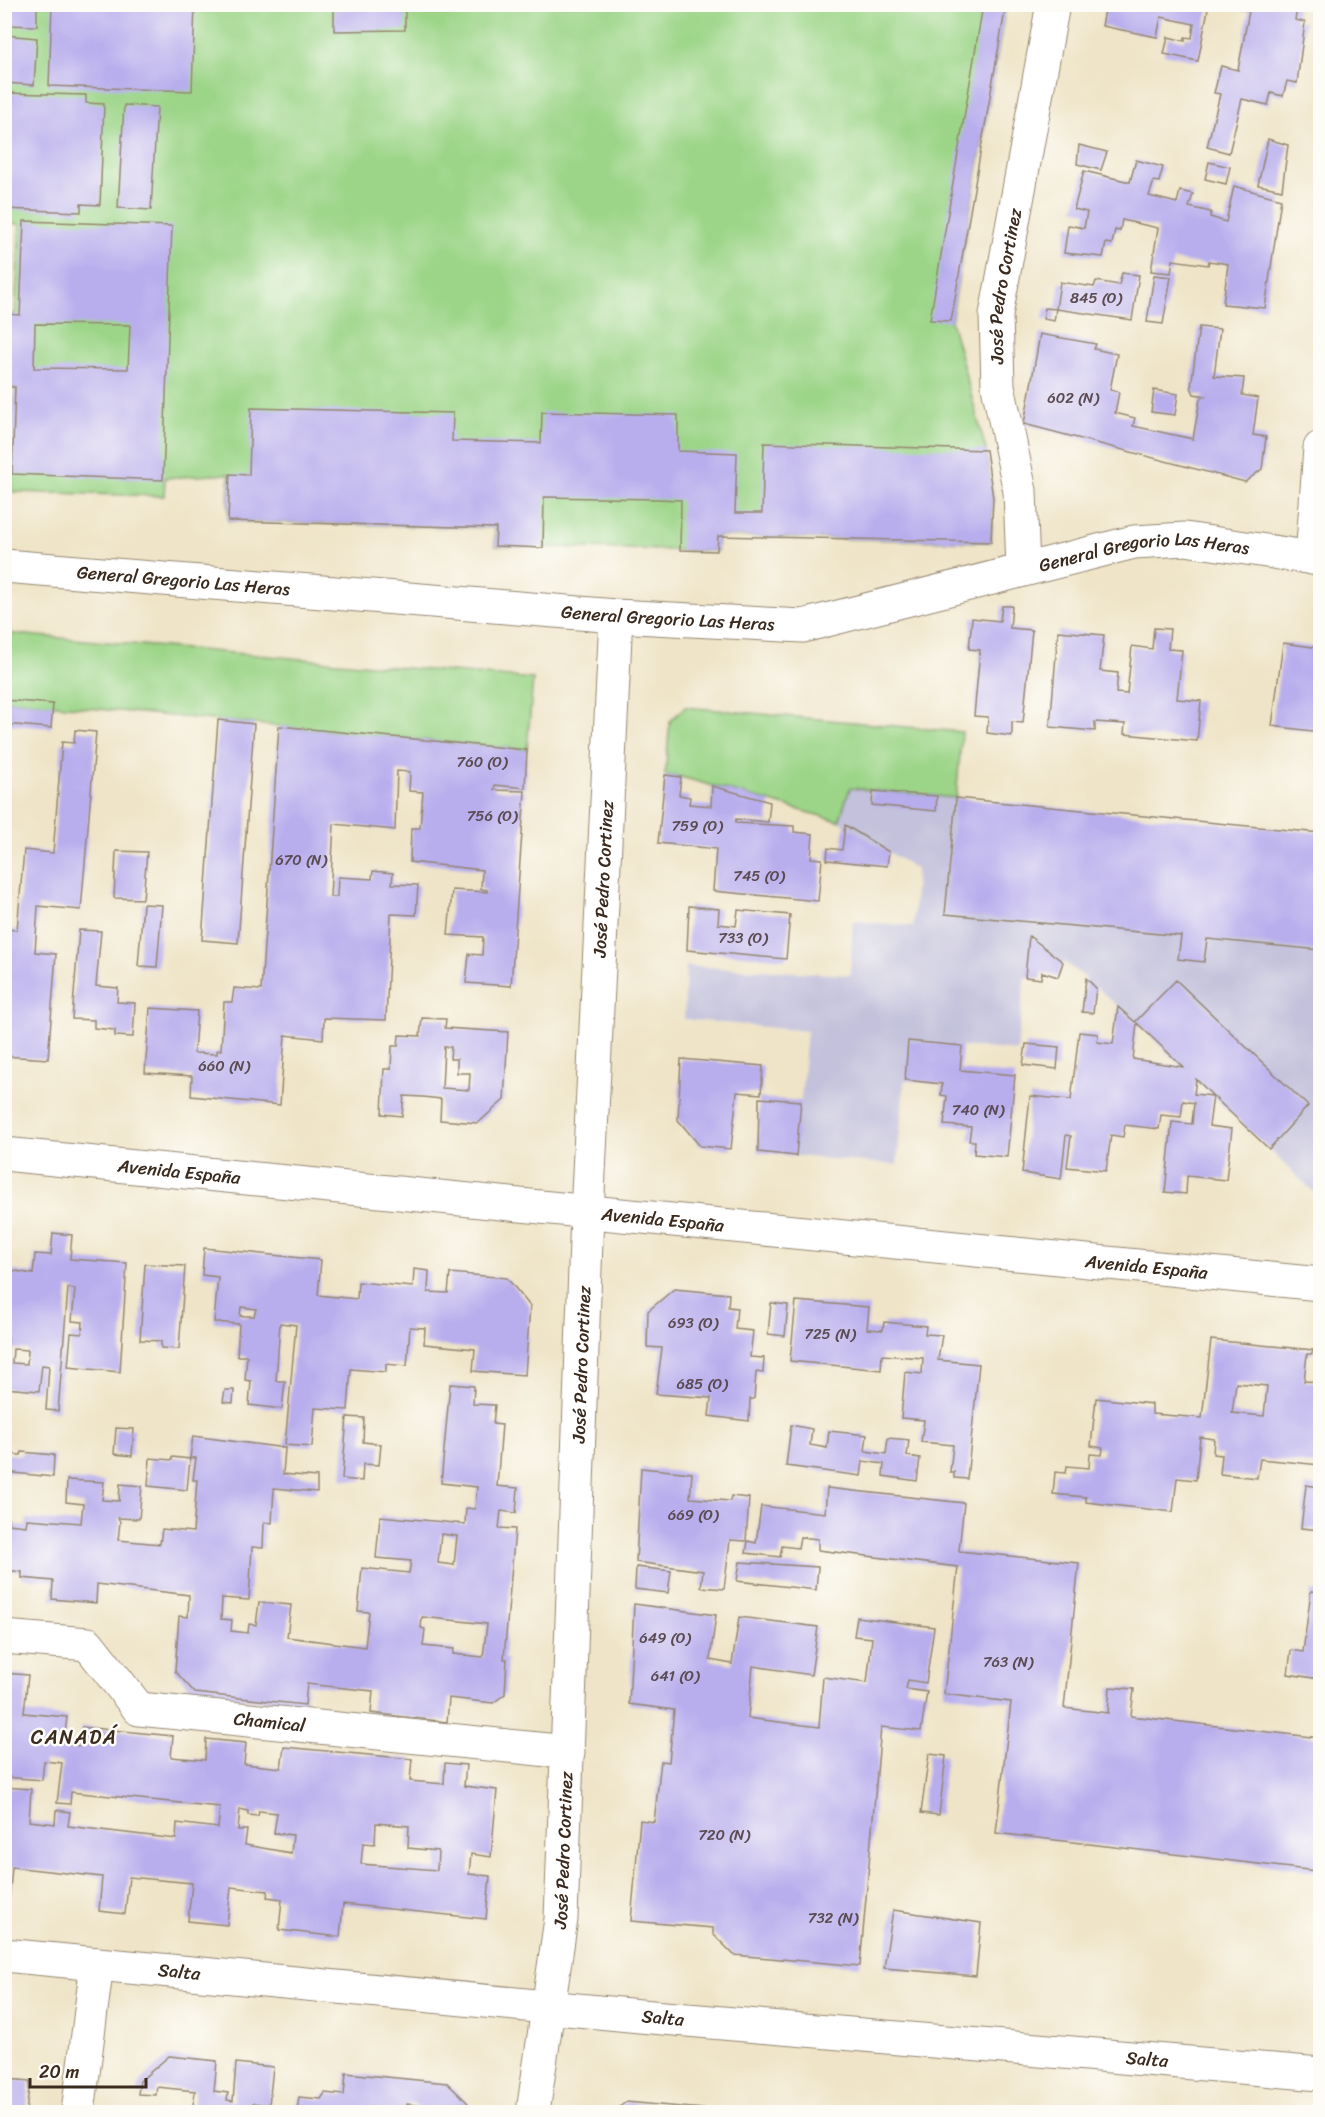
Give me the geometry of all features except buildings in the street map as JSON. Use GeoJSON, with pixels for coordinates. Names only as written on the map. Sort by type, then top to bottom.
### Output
{"type":"FeatureCollection","features":[{"type":"Feature","properties":{"kind":"street","name":"José Pedro Cortinez"},"geometry":{"type":"LineString","coordinates":[[1023,568],[1020,491],[998,386],[996,315],[1053,4]]}},
{"type":"Feature","properties":{"kind":"street"},"geometry":{"type":"LineString","coordinates":[[1316,559],[1320,448]]}},
{"type":"Feature","properties":{"kind":"street","name":"General Gregorio Las Heras"},"geometry":{"type":"LineString","coordinates":[[4,566],[616,616],[803,626],[1023,568],[1134,542],[1185,539],[1316,559]]}},
{"type":"Feature","properties":{"kind":"street","name":"José Pedro Cortinez"},"geometry":{"type":"LineString","coordinates":[[533,2112],[561,1919],[587,1214],[616,616]]}},
{"type":"Feature","properties":{"kind":"street","name":"Avenida España"},"geometry":{"type":"LineString","coordinates":[[4,1154],[587,1214],[1320,1284]]}},
{"type":"Feature","properties":{"kind":"street","name":"Chamical"},"geometry":{"type":"LineString","coordinates":[[4,1637],[88,1644],[139,1709],[568,1752]]}},
{"type":"Feature","properties":{"kind":"street","name":"Salta"},"geometry":{"type":"LineString","coordinates":[[4,1955],[549,2007],[1320,2074]]}},
{"type":"Feature","properties":{"kind":"street"},"geometry":{"type":"LineString","coordinates":[[78,2112],[97,1964]]}},
{"type":"Feature","properties":{"kind":"shaded area"},"geometry":{"type":"Polygon","coordinates":[[[850,788],[1320,833],[1320,1198],[1137,1023],[1086,978],[1029,937],[1017,1051],[908,1041],[897,1165],[796,1156],[807,1031],[684,1019],[686,966],[850,975],[853,921],[913,926],[916,869],[839,821],[850,788]]]}},
{"type":"Feature","properties":{"kind":"green space"},"geometry":{"type":"Polygon","coordinates":[[[4,5],[1006,5],[951,321],[986,450],[993,498],[991,542],[718,536],[717,551],[495,546],[495,528],[228,521],[229,474],[165,478],[164,496],[12,492],[15,388],[5,387],[6,314],[15,314],[20,224],[5,223],[4,5]]]}},
{"type":"Feature","properties":{"kind":"green space"},"geometry":{"type":"Polygon","coordinates":[[[4,633],[533,679],[527,750],[5,700],[4,633]]]}},
{"type":"Feature","properties":{"kind":"green space"},"geometry":{"type":"Polygon","coordinates":[[[685,707],[962,732],[956,798],[850,788],[839,821],[681,777],[665,775],[670,721],[685,707]]]}},
{"type":"Feature","properties":{"kind":"district","name":"CANADÁ"},"geometry":{"type":"Point","coordinates":[74,1737]}}]}
